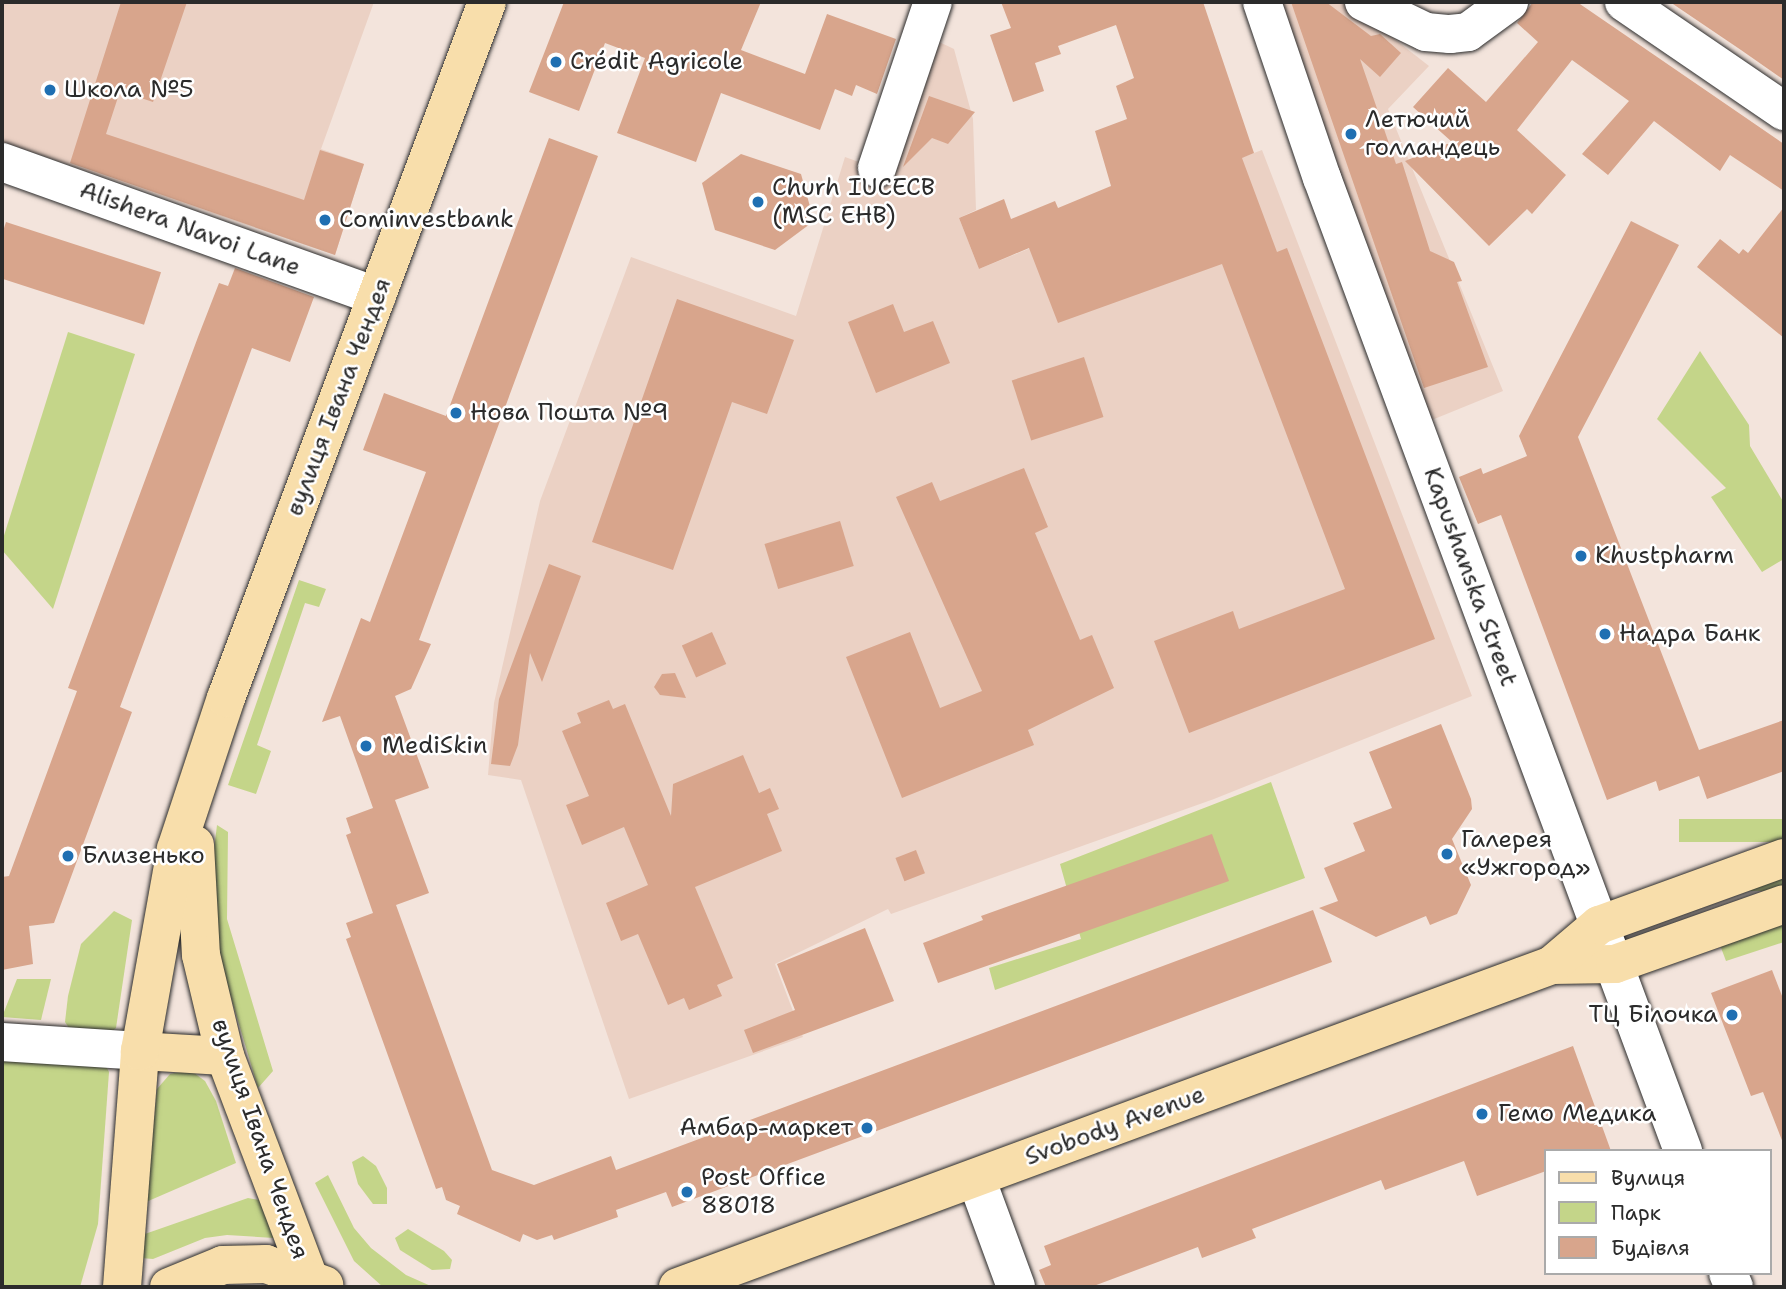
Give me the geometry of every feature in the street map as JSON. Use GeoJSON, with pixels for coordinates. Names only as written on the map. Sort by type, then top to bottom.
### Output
{"type":"FeatureCollection","features":[{"type":"Feature","properties":{"kind":"main road","name":"вулиця Івана Чендея"},"geometry":{"type":"LineString","coordinates":[[122,1287],[140,1051],[176,849],[226,698],[486,2]]}},
{"type":"Feature","properties":{"kind":"main road","name":"вулиця Івана Чендея"},"geometry":{"type":"LineString","coordinates":[[195,794],[194,895],[201,955],[225,1056],[322,1283]]}},
{"type":"Feature","properties":{"kind":"main road","name":"Svobody Avenue"},"geometry":{"type":"LineString","coordinates":[[1552,965],[1599,925],[1784,858]]}},
{"type":"Feature","properties":{"kind":"main road","name":"Svobody Avenue"},"geometry":{"type":"LineString","coordinates":[[678,1287],[1552,965],[1615,964],[1784,904]]}},
{"type":"Feature","properties":{"kind":"main road"},"geometry":{"type":"LineString","coordinates":[[140,1051],[225,1056]]}},
{"type":"Feature","properties":{"kind":"main road"},"geometry":{"type":"LineString","coordinates":[[169,1287],[223,1265],[266,1264],[322,1283]]}},
{"type":"Feature","properties":{"kind":"street"},"geometry":{"type":"LineString","coordinates":[[877,168],[933,2]]}},
{"type":"Feature","properties":{"kind":"street","name":"Kapushanska Street"},"geometry":{"type":"LineString","coordinates":[[1262,2],[1336,216],[1683,1149]]}},
{"type":"Feature","properties":{"kind":"street"},"geometry":{"type":"LineString","coordinates":[[1364,2],[1426,32],[1450,34],[1468,32],[1509,2]]}},
{"type":"Feature","properties":{"kind":"street"},"geometry":{"type":"LineString","coordinates":[[1624,2],[1784,111]]}},
{"type":"Feature","properties":{"kind":"street","name":"Alishera Navoi Lane"},"geometry":{"type":"LineString","coordinates":[[2,162],[377,296]]}},
{"type":"Feature","properties":{"kind":"street"},"geometry":{"type":"LineString","coordinates":[[2,1042],[140,1051]]}},
{"type":"Feature","properties":{"kind":"street"},"geometry":{"type":"LineString","coordinates":[[976,1178],[1016,1287]]}},
{"type":"Feature","properties":{"kind":"shaded area"},"geometry":{"type":"Polygon","coordinates":[[[2,2],[374,2],[321,149],[364,164],[335,255],[2,142],[2,2]]]}},
{"type":"Feature","properties":{"kind":"shaded area"},"geometry":{"type":"Polygon","coordinates":[[[1274,2],[1347,2],[1429,66],[1388,109],[1503,391],[1422,424],[1274,2]]]}},
{"type":"Feature","properties":{"kind":"shaded area"},"geometry":{"type":"Polygon","coordinates":[[[935,40],[954,49],[973,119],[976,210],[959,218],[979,269],[1112,215],[1153,191],[1262,150],[1472,696],[1214,799],[891,914],[888,909],[775,964],[803,1037],[629,1099],[521,780],[488,775],[494,703],[540,501],[631,257],[796,316],[845,157],[890,173],[935,40]]]}},
{"type":"Feature","properties":{"kind":"green space"},"geometry":{"type":"Polygon","coordinates":[[[68,332],[135,354],[53,609],[2,550],[2,542],[68,332]]]}},
{"type":"Feature","properties":{"kind":"green space"},"geometry":{"type":"Polygon","coordinates":[[[1700,351],[1749,425],[1750,446],[1784,503],[1784,559],[1762,572],[1711,497],[1726,488],[1657,419],[1700,351]]]}},
{"type":"Feature","properties":{"kind":"green space"},"geometry":{"type":"Polygon","coordinates":[[[299,580],[326,589],[319,607],[305,603],[257,745],[271,751],[256,794],[228,785],[299,580]]]}},
{"type":"Feature","properties":{"kind":"green space"},"geometry":{"type":"Polygon","coordinates":[[[1271,782],[1305,878],[995,990],[989,968],[1081,939],[1060,864],[1271,782]]]}},
{"type":"Feature","properties":{"kind":"green space"},"geometry":{"type":"Polygon","coordinates":[[[1679,819],[1784,819],[1784,842],[1679,842],[1679,819]]]}},
{"type":"Feature","properties":{"kind":"green space"},"geometry":{"type":"Polygon","coordinates":[[[217,825],[228,832],[227,919],[273,1071],[258,1088],[213,937],[211,874],[217,825]]]}},
{"type":"Feature","properties":{"kind":"green space"},"geometry":{"type":"Polygon","coordinates":[[[1698,876],[1784,876],[1784,891],[1698,891],[1698,876]]]}},
{"type":"Feature","properties":{"kind":"green space"},"geometry":{"type":"Polygon","coordinates":[[[114,911],[132,920],[116,1028],[109,1034],[69,1028],[65,1022],[68,996],[81,944],[114,911]]]}},
{"type":"Feature","properties":{"kind":"green space"},"geometry":{"type":"Polygon","coordinates":[[[1784,923],[1784,942],[1726,961],[1720,945],[1784,923]]]}},
{"type":"Feature","properties":{"kind":"green space"},"geometry":{"type":"Polygon","coordinates":[[[17,979],[51,979],[41,1020],[2,1017],[17,979]]]}},
{"type":"Feature","properties":{"kind":"green space"},"geometry":{"type":"Polygon","coordinates":[[[2,1055],[105,1064],[109,1072],[98,1224],[80,1287],[2,1287],[2,1055]]]}},
{"type":"Feature","properties":{"kind":"green space"},"geometry":{"type":"Polygon","coordinates":[[[190,1070],[205,1081],[216,1101],[236,1163],[146,1202],[157,1089],[170,1074],[190,1070]]]}},
{"type":"Feature","properties":{"kind":"green space"},"geometry":{"type":"Polygon","coordinates":[[[363,1156],[376,1166],[387,1188],[387,1204],[373,1204],[358,1184],[352,1162],[363,1156]]]}},
{"type":"Feature","properties":{"kind":"green space"},"geometry":{"type":"Polygon","coordinates":[[[328,1175],[354,1228],[371,1248],[406,1275],[433,1287],[383,1287],[354,1261],[315,1183],[328,1175]]]}},
{"type":"Feature","properties":{"kind":"green space"},"geometry":{"type":"Polygon","coordinates":[[[248,1198],[259,1200],[274,1238],[227,1235],[205,1238],[153,1259],[141,1258],[142,1235],[248,1198]]]}},
{"type":"Feature","properties":{"kind":"green space"},"geometry":{"type":"Polygon","coordinates":[[[408,1229],[444,1251],[452,1260],[450,1269],[432,1270],[400,1250],[395,1238],[408,1229]]]}},
{"type":"Feature","properties":{"kind":"building"},"geometry":{"type":"Polygon","coordinates":[[[121,2],[187,2],[153,102],[120,91],[106,134],[304,200],[320,150],[364,164],[335,255],[70,163],[121,2]]]}},
{"type":"Feature","properties":{"kind":"building"},"geometry":{"type":"Polygon","coordinates":[[[564,2],[761,2],[741,50],[805,74],[827,14],[896,39],[877,94],[856,85],[852,96],[835,89],[820,130],[721,93],[696,162],[617,133],[645,58],[605,43],[579,111],[529,92],[564,2]]]}},
{"type":"Feature","properties":{"kind":"building"},"geometry":{"type":"Polygon","coordinates":[[[1001,2],[1203,2],[1254,153],[1242,158],[1277,252],[1287,248],[1435,639],[1189,733],[1154,641],[1233,611],[1239,629],[1345,589],[1222,264],[1058,323],[1029,248],[979,269],[959,218],[1004,199],[1011,219],[1055,201],[1058,208],[1111,186],[1095,131],[1127,119],[1116,86],[1134,78],[1116,25],[1058,46],[1061,54],[1035,63],[1044,91],[1013,102],[990,35],[1011,28],[1001,2]]]}},
{"type":"Feature","properties":{"kind":"building"},"geometry":{"type":"Polygon","coordinates":[[[1291,2],[1326,2],[1371,36],[1380,34],[1401,53],[1380,77],[1360,59],[1396,164],[1402,162],[1430,251],[1454,262],[1462,281],[1457,282],[1488,367],[1424,388],[1291,2]]]}},
{"type":"Feature","properties":{"kind":"building"},"geometry":{"type":"Polygon","coordinates":[[[1533,2],[1577,2],[1784,144],[1784,191],[1730,155],[1720,171],[1654,121],[1608,175],[1582,154],[1629,101],[1572,60],[1517,130],[1566,175],[1532,214],[1527,209],[1489,246],[1405,161],[1452,142],[1413,107],[1448,68],[1486,102],[1538,42],[1517,23],[1533,2]]]}},
{"type":"Feature","properties":{"kind":"building"},"geometry":{"type":"Polygon","coordinates":[[[1670,2],[1784,2],[1784,80],[1741,50],[1670,2]]]}},
{"type":"Feature","properties":{"kind":"building"},"geometry":{"type":"Polygon","coordinates":[[[929,96],[975,112],[948,144],[932,138],[903,167],[929,96]]]}},
{"type":"Feature","properties":{"kind":"building"},"geometry":{"type":"Polygon","coordinates":[[[549,138],[598,156],[419,640],[431,644],[411,689],[395,696],[429,788],[395,800],[429,893],[396,905],[492,1170],[534,1185],[611,1156],[616,1170],[1313,910],[1332,962],[672,1207],[666,1192],[616,1210],[618,1217],[554,1240],[552,1235],[537,1240],[523,1234],[520,1242],[457,1214],[460,1206],[446,1200],[442,1187],[436,1189],[346,939],[351,937],[346,923],[373,913],[346,835],[351,833],[346,818],[373,808],[340,716],[322,722],[361,618],[370,622],[426,472],[363,450],[384,393],[446,416],[549,138]]]}},
{"type":"Feature","properties":{"kind":"building","name":"Churh IUCECB (MSC EHB)"},"geometry":{"type":"Polygon","coordinates":[[[741,154],[801,174],[814,221],[775,250],[715,230],[702,183],[741,154]]]}},
{"type":"Feature","properties":{"kind":"building"},"geometry":{"type":"Polygon","coordinates":[[[1784,207],[1784,338],[1697,267],[1720,239],[1739,254],[1743,249],[1748,253],[1784,207]]]}},
{"type":"Feature","properties":{"kind":"building"},"geometry":{"type":"Polygon","coordinates":[[[1631,221],[1679,245],[1578,437],[1699,750],[1784,720],[1784,771],[1707,799],[1699,776],[1659,791],[1656,781],[1607,800],[1501,515],[1478,524],[1459,477],[1481,468],[1483,474],[1527,456],[1519,436],[1631,221]]]}},
{"type":"Feature","properties":{"kind":"building"},"geometry":{"type":"Polygon","coordinates":[[[6,222],[161,272],[144,325],[2,279],[2,234],[6,222]]]}},
{"type":"Feature","properties":{"kind":"building"},"geometry":{"type":"Polygon","coordinates":[[[235,268],[314,297],[290,362],[252,348],[120,707],[132,712],[54,923],[29,926],[33,964],[2,970],[2,877],[9,876],[77,691],[68,688],[198,337],[219,283],[228,286],[235,268]]]}},
{"type":"Feature","properties":{"kind":"building"},"geometry":{"type":"Polygon","coordinates":[[[677,299],[794,340],[767,414],[732,402],[673,570],[592,542],[677,299]]]}},
{"type":"Feature","properties":{"kind":"building"},"geometry":{"type":"Polygon","coordinates":[[[893,304],[904,332],[933,321],[950,363],[876,393],[848,322],[893,304]]]}},
{"type":"Feature","properties":{"kind":"building"},"geometry":{"type":"Polygon","coordinates":[[[1084,357],[1103,417],[1031,440],[1012,380],[1084,357]]]}},
{"type":"Feature","properties":{"kind":"building"},"geometry":{"type":"Polygon","coordinates":[[[1024,468],[1048,527],[1035,533],[1080,640],[1092,635],[1114,688],[1028,730],[1034,745],[902,798],[846,657],[910,632],[940,708],[982,691],[896,497],[932,482],[940,501],[1024,468]]]}},
{"type":"Feature","properties":{"kind":"building"},"geometry":{"type":"Polygon","coordinates":[[[840,521],[854,566],[778,589],[764,544],[840,521]]]}},
{"type":"Feature","properties":{"kind":"building"},"geometry":{"type":"Polygon","coordinates":[[[549,564],[581,576],[542,682],[530,653],[518,745],[510,766],[491,764],[499,699],[549,564]]]}},
{"type":"Feature","properties":{"kind":"building"},"geometry":{"type":"Polygon","coordinates":[[[712,632],[726,664],[696,677],[682,645],[712,632]]]}},
{"type":"Feature","properties":{"kind":"building"},"geometry":{"type":"Polygon","coordinates":[[[675,673],[686,698],[660,695],[654,687],[662,674],[675,673]]]}},
{"type":"Feature","properties":{"kind":"building"},"geometry":{"type":"Polygon","coordinates":[[[609,700],[613,709],[625,704],[671,816],[673,784],[743,755],[759,793],[770,788],[779,809],[767,814],[782,851],[695,887],[733,978],[717,985],[722,996],[689,1010],[684,998],[668,1005],[638,934],[621,941],[606,903],[648,885],[624,827],[582,845],[566,805],[589,796],[562,731],[581,723],[577,713],[609,700]]]}},
{"type":"Feature","properties":{"kind":"building"},"geometry":{"type":"Polygon","coordinates":[[[1441,724],[1471,799],[1472,809],[1452,839],[1471,885],[1457,914],[1430,925],[1426,916],[1376,937],[1319,908],[1338,901],[1324,868],[1365,851],[1353,823],[1392,808],[1369,752],[1441,724]]]}},
{"type":"Feature","properties":{"kind":"building"},"geometry":{"type":"Polygon","coordinates":[[[1212,834],[1229,881],[938,983],[923,943],[983,920],[981,916],[1212,834]]]}},
{"type":"Feature","properties":{"kind":"building"},"geometry":{"type":"Polygon","coordinates":[[[916,850],[925,873],[904,881],[895,858],[916,850]]]}},
{"type":"Feature","properties":{"kind":"building"},"geometry":{"type":"Polygon","coordinates":[[[865,928],[894,1001],[753,1053],[744,1030],[795,1010],[777,964],[865,928]]]}},
{"type":"Feature","properties":{"kind":"building"},"geometry":{"type":"Polygon","coordinates":[[[1772,970],[1784,1001],[1783,1143],[1763,1092],[1751,1096],[1711,993],[1772,970]]]}},
{"type":"Feature","properties":{"kind":"building"},"geometry":{"type":"Polygon","coordinates":[[[1573,1046],[1610,1149],[1544,1149],[1544,1172],[1477,1196],[1464,1161],[1385,1190],[1381,1180],[1252,1229],[1256,1238],[1202,1258],[1198,1247],[1091,1287],[1046,1287],[1039,1270],[1051,1265],[1044,1246],[1573,1046]]]}},
{"type":"Feature","properties":{"kind":"place","name":"Crédit Agricole"},"geometry":{"type":"Point","coordinates":[556,62]}},
{"type":"Feature","properties":{"kind":"place","name":"Школа №5"},"geometry":{"type":"Point","coordinates":[50,90]}},
{"type":"Feature","properties":{"kind":"place","name":"Летючий голландець"},"geometry":{"type":"Point","coordinates":[1351,134]}},
{"type":"Feature","properties":{"kind":"place","name":"Churh IUCECB (MSC EHB)"},"geometry":{"type":"Point","coordinates":[758,202]}},
{"type":"Feature","properties":{"kind":"place","name":"Cominvestbank"},"geometry":{"type":"Point","coordinates":[325,220]}},
{"type":"Feature","properties":{"kind":"place","name":"Нова Пошта №9"},"geometry":{"type":"Point","coordinates":[456,413]}},
{"type":"Feature","properties":{"kind":"place","name":"Khustpharm"},"geometry":{"type":"Point","coordinates":[1581,556]}},
{"type":"Feature","properties":{"kind":"place","name":"Надра Банк"},"geometry":{"type":"Point","coordinates":[1605,634]}},
{"type":"Feature","properties":{"kind":"place","name":"MediSkin"},"geometry":{"type":"Point","coordinates":[366,746]}},
{"type":"Feature","properties":{"kind":"place","name":"Галерея «Ужгород»"},"geometry":{"type":"Point","coordinates":[1447,854]}},
{"type":"Feature","properties":{"kind":"place","name":"Близенько"},"geometry":{"type":"Point","coordinates":[68,856]}},
{"type":"Feature","properties":{"kind":"place","name":"ТЦ Білочка"},"geometry":{"type":"Point","coordinates":[1732,1015]}},
{"type":"Feature","properties":{"kind":"place","name":"Гемо Медика"},"geometry":{"type":"Point","coordinates":[1482,1114]}},
{"type":"Feature","properties":{"kind":"place","name":"Амбар-маркет"},"geometry":{"type":"Point","coordinates":[867,1128]}},
{"type":"Feature","properties":{"kind":"place","name":"Post Office 88018"},"geometry":{"type":"Point","coordinates":[687,1192]}}]}
